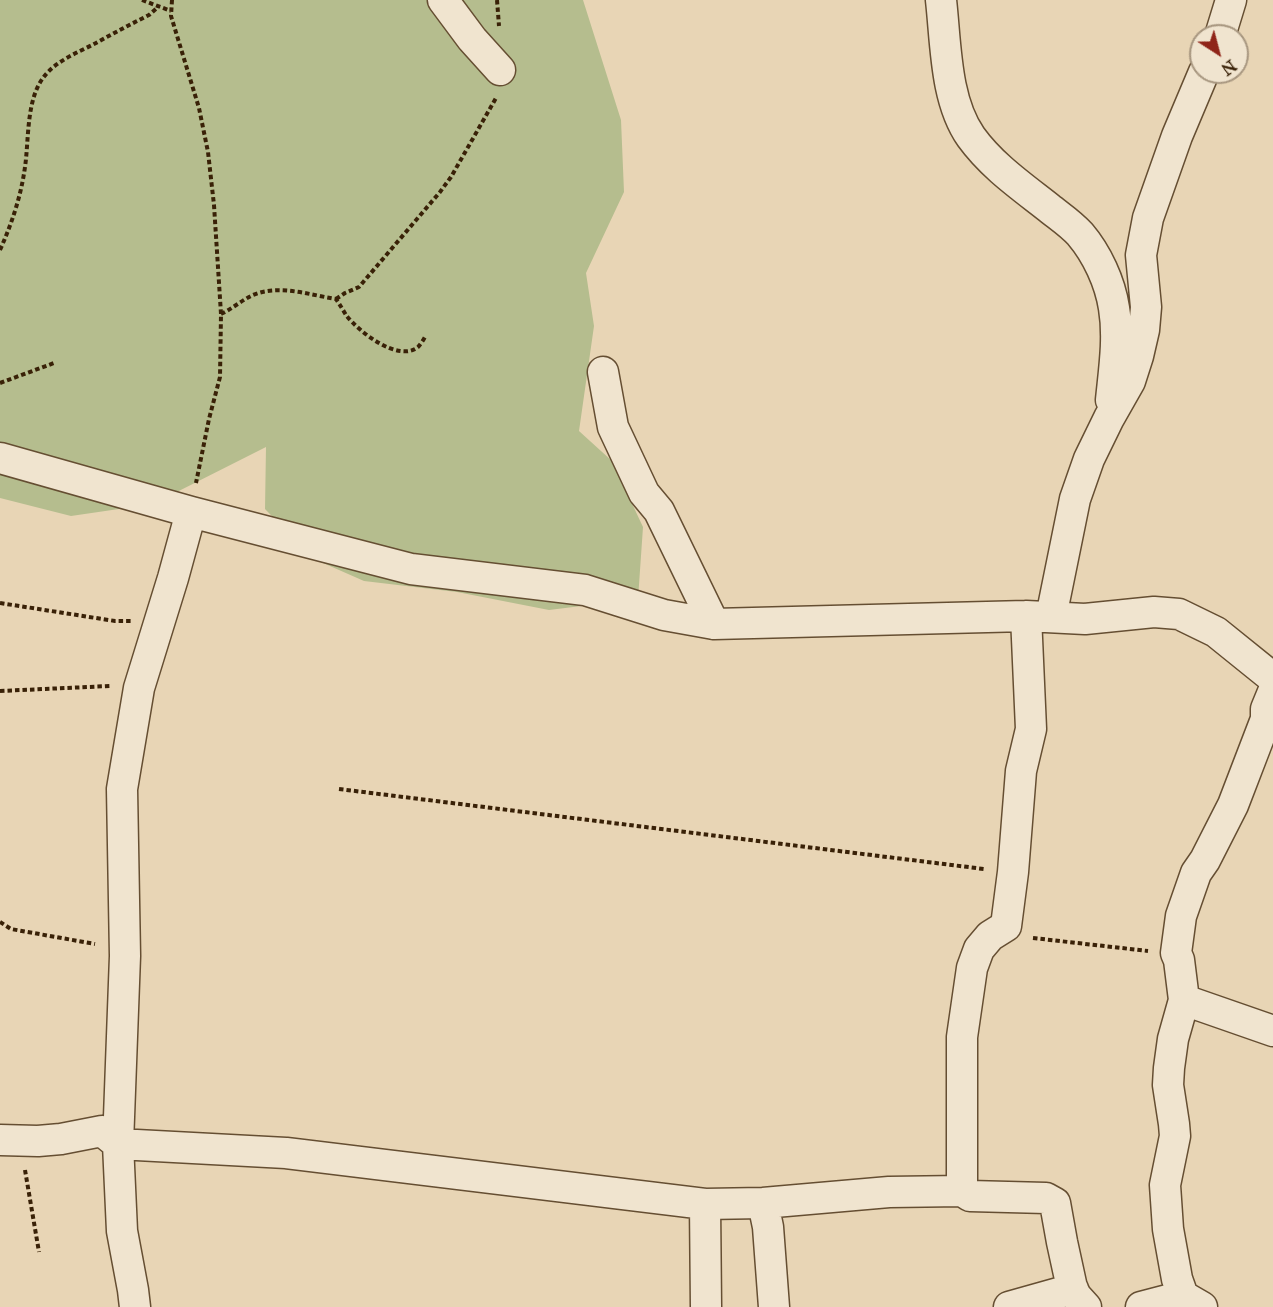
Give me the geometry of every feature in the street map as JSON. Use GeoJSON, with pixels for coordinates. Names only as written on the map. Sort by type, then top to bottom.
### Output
{"type":"FeatureCollection","features":[{"type":"Feature","properties":{"kind":"street"},"geometry":{"type":"LineString","coordinates":[[443,0],[472,39],[500,70]]}},
{"type":"Feature","properties":{"kind":"street"},"geometry":{"type":"LineString","coordinates":[[941,0],[954,103],[971,136],[1004,174],[1063,218],[1080,234],[1105,275],[1115,311],[1116,346],[1109,418]]}},
{"type":"Feature","properties":{"kind":"street"},"geometry":{"type":"LineString","coordinates":[[1224,24],[1231,0]]}},
{"type":"Feature","properties":{"kind":"street"},"geometry":{"type":"LineString","coordinates":[[962,1191],[962,1037],[972,968],[979,950],[990,936],[1006,926],[1021,771],[1031,729],[1039,616],[1089,459],[1130,381],[1144,330],[1146,307],[1141,255],[1148,219],[1199,84]]}},
{"type":"Feature","properties":{"kind":"street"},"geometry":{"type":"LineString","coordinates":[[603,372],[613,427],[644,493],[659,511],[714,624]]}},
{"type":"Feature","properties":{"kind":"street"},"geometry":{"type":"LineString","coordinates":[[0,458],[191,512],[411,569],[585,590],[664,615],[714,624],[1039,616],[1084,619],[1154,612],[1179,614],[1216,633],[1273,678]]}},
{"type":"Feature","properties":{"kind":"street"},"geometry":{"type":"LineString","coordinates":[[135,1307],[134,1290],[122,1231],[118,1144],[125,948],[122,789],[139,688],[191,512]]}},
{"type":"Feature","properties":{"kind":"street"},"geometry":{"type":"LineString","coordinates":[[1141,1307],[1192,1301],[1177,1279],[1168,1229],[1165,1185],[1174,1136],[1168,1068],[1184,1000],[1176,953],[1181,916],[1196,873],[1233,805],[1266,718],[1266,709],[1273,692]]}},
{"type":"Feature","properties":{"kind":"street"},"geometry":{"type":"LineString","coordinates":[[1184,1000],[1273,1031]]}},
{"type":"Feature","properties":{"kind":"street"},"geometry":{"type":"LineString","coordinates":[[11,1140],[62,1139],[102,1131],[118,1144],[286,1153],[705,1204],[763,1203],[889,1192],[962,1191],[970,1196],[1046,1198],[1055,1203],[1062,1242],[1079,1298],[1009,1307]]}},
{"type":"Feature","properties":{"kind":"street"},"geometry":{"type":"LineString","coordinates":[[763,1203],[768,1227],[774,1307]]}},
{"type":"Feature","properties":{"kind":"street"},"geometry":{"type":"LineString","coordinates":[[705,1204],[706,1307]]}},
{"type":"Feature","properties":{"kind":"path"},"geometry":{"type":"LineString","coordinates":[[142,0],[171,11]]}},
{"type":"Feature","properties":{"kind":"path"},"geometry":{"type":"LineString","coordinates":[[172,0],[171,16],[199,108],[208,152],[221,314],[219,377],[191,512]]}},
{"type":"Feature","properties":{"kind":"path"},"geometry":{"type":"LineString","coordinates":[[221,314],[262,291],[278,289],[336,299],[359,287],[451,177],[493,104],[502,84],[497,0]]}},
{"type":"Feature","properties":{"kind":"path"},"geometry":{"type":"LineString","coordinates":[[0,250],[18,202],[25,168],[32,103],[44,76],[74,54],[149,15],[159,6]]}},
{"type":"Feature","properties":{"kind":"path"},"geometry":{"type":"LineString","coordinates":[[336,299],[347,317],[368,338],[384,346],[400,351],[410,351],[418,347],[426,335]]}},
{"type":"Feature","properties":{"kind":"path"},"geometry":{"type":"LineString","coordinates":[[0,383],[54,363]]}},
{"type":"Feature","properties":{"kind":"path"},"geometry":{"type":"LineString","coordinates":[[0,603],[115,621],[159,623]]}},
{"type":"Feature","properties":{"kind":"path"},"geometry":{"type":"LineString","coordinates":[[0,691],[121,686],[139,688]]}},
{"type":"Feature","properties":{"kind":"path"},"geometry":{"type":"LineString","coordinates":[[339,789],[1013,872]]}},
{"type":"Feature","properties":{"kind":"path"},"geometry":{"type":"LineString","coordinates":[[0,922],[11,928],[119,949],[125,948]]}},
{"type":"Feature","properties":{"kind":"path"},"geometry":{"type":"LineString","coordinates":[[1006,926],[1020,937],[1176,953]]}},
{"type":"Feature","properties":{"kind":"path"},"geometry":{"type":"LineString","coordinates":[[11,1140],[39,1252]]}},
{"type":"Feature","properties":{"kind":"green space"},"geometry":{"type":"Polygon","coordinates":[[[0,0],[583,0],[621,120],[624,192],[586,273],[594,326],[579,431],[612,461],[643,527],[638,599],[549,610],[457,592],[364,581],[314,559],[265,509],[266,447],[153,504],[71,516],[0,498],[0,0]]]}}]}
